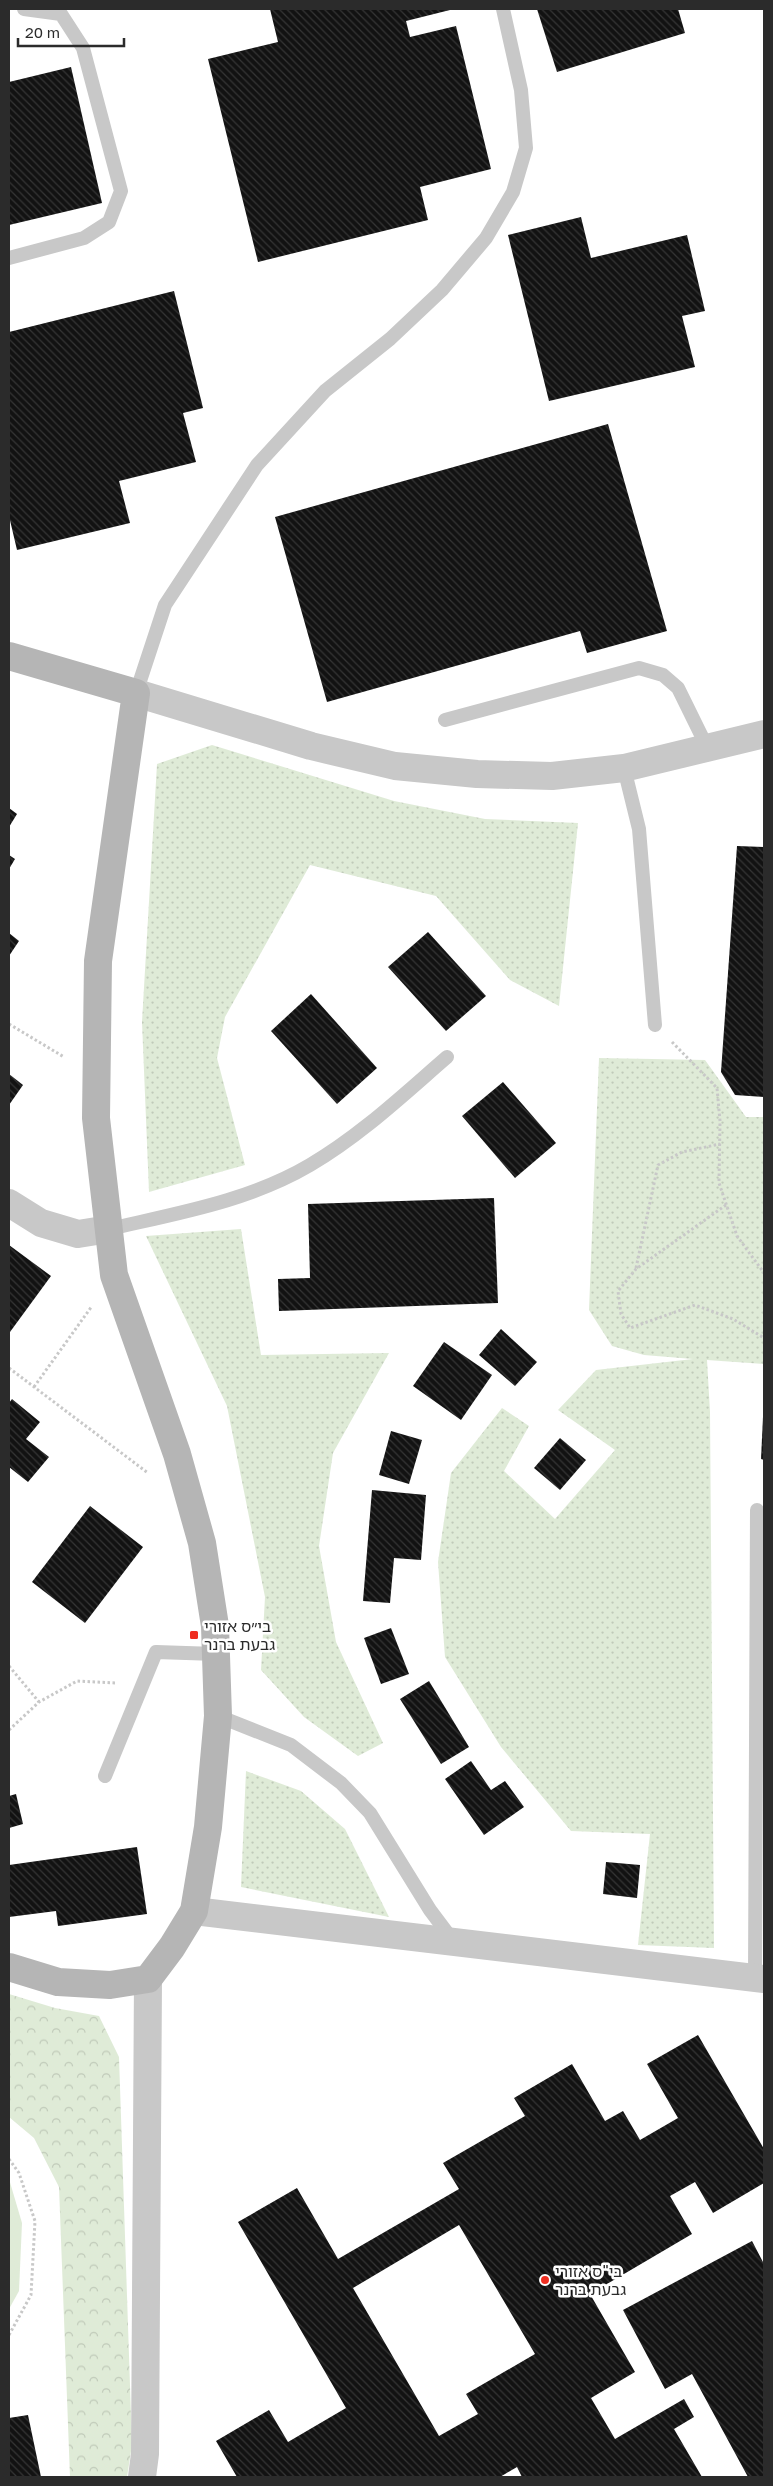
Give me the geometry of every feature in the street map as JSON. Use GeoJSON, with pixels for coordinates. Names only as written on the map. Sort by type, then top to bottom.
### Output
{"type":"FeatureCollection","features":[{"type":"Feature","properties":{"kind":"street"},"geometry":{"type":"LineString","coordinates":[[9,656],[311,746],[394,766],[477,774],[552,776],[624,768],[764,734]]}},
{"type":"Feature","properties":{"kind":"street"},"geometry":{"type":"LineString","coordinates":[[136,693],[98,961],[96,1118],[114,1276],[177,1454],[202,1543],[215,1626],[218,1716],[208,1827],[194,1911],[172,1947],[148,1980],[145,2454],[142,2477]]}},
{"type":"Feature","properties":{"kind":"street"},"geometry":{"type":"LineString","coordinates":[[9,1203],[41,1223],[78,1234],[109,1229]]}},
{"type":"Feature","properties":{"kind":"street"},"geometry":{"type":"LineString","coordinates":[[194,1911],[760,1979]]}},
{"type":"Feature","properties":{"kind":"street"},"geometry":{"type":"LineString","coordinates":[[9,1967],[58,1982],[110,1985],[148,1980]]}},
{"type":"Feature","properties":{"kind":"lane"},"geometry":{"type":"LineString","coordinates":[[9,258],[84,238],[109,222],[121,191],[83,48],[61,14],[24,9]]}},
{"type":"Feature","properties":{"kind":"lane"},"geometry":{"type":"LineString","coordinates":[[136,693],[165,605],[257,465],[325,392],[390,339],[442,290],[486,238],[513,192],[526,148],[521,90],[503,9]]}},
{"type":"Feature","properties":{"kind":"lane"},"geometry":{"type":"LineString","coordinates":[[445,720],[639,668],[664,675],[678,688],[708,749]]}},
{"type":"Feature","properties":{"kind":"lane"},"geometry":{"type":"LineString","coordinates":[[624,768],[639,829],[654,1025]]}},
{"type":"Feature","properties":{"kind":"lane"},"geometry":{"type":"LineString","coordinates":[[109,1229],[203,1209],[257,1190],[309,1166],[357,1135],[447,1057]]}},
{"type":"Feature","properties":{"kind":"lane"},"geometry":{"type":"LineString","coordinates":[[757,1510],[760,1979]]}},
{"type":"Feature","properties":{"kind":"lane"},"geometry":{"type":"LineString","coordinates":[[105,1776],[156,1652],[216,1654]]}},
{"type":"Feature","properties":{"kind":"lane"},"geometry":{"type":"LineString","coordinates":[[218,1716],[291,1745],[341,1784],[370,1813],[430,1910],[455,1942]]}},
{"type":"Feature","properties":{"kind":"path"},"geometry":{"type":"LineString","coordinates":[[9,1024],[96,1076]]}},
{"type":"Feature","properties":{"kind":"path"},"geometry":{"type":"LineString","coordinates":[[654,1025],[717,1088],[720,1144],[719,1183],[737,1236],[764,1273]]}},
{"type":"Feature","properties":{"kind":"path"},"geometry":{"type":"LineString","coordinates":[[636,1269],[658,1165],[682,1152],[720,1144]]}},
{"type":"Feature","properties":{"kind":"path"},"geometry":{"type":"LineString","coordinates":[[726,1205],[636,1269],[618,1291],[621,1314],[630,1328],[695,1305],[733,1319],[764,1338]]}},
{"type":"Feature","properties":{"kind":"path"},"geometry":{"type":"LineString","coordinates":[[34,1387],[114,1276]]}},
{"type":"Feature","properties":{"kind":"path"},"geometry":{"type":"LineString","coordinates":[[9,1368],[152,1476]]}},
{"type":"Feature","properties":{"kind":"path"},"geometry":{"type":"LineString","coordinates":[[9,1666],[40,1702]]}},
{"type":"Feature","properties":{"kind":"path"},"geometry":{"type":"LineString","coordinates":[[9,1730],[40,1702],[77,1681],[143,1684]]}},
{"type":"Feature","properties":{"kind":"path"},"geometry":{"type":"LineString","coordinates":[[9,2159],[19,2173],[35,2221],[31,2295],[9,2335]]}},
{"type":"Feature","properties":{"kind":"green space"},"geometry":{"type":"Polygon","coordinates":[[[212,745],[394,801],[485,819],[578,823],[559,1006],[510,980],[436,896],[310,865],[225,1017],[217,1058],[245,1165],[149,1192],[142,1022],[157,764],[212,745]]]}},
{"type":"Feature","properties":{"kind":"green space"},"geometry":{"type":"Polygon","coordinates":[[[599,1058],[705,1060],[746,1117],[764,1117],[764,1364],[707,1360],[710,1412],[714,1948],[638,1945],[650,1834],[571,1831],[501,1747],[445,1657],[438,1562],[451,1473],[502,1408],[529,1426],[504,1471],[555,1519],[615,1450],[558,1410],[596,1370],[693,1359],[644,1355],[612,1346],[589,1310],[599,1058]]]}},
{"type":"Feature","properties":{"kind":"green space"},"geometry":{"type":"Polygon","coordinates":[[[241,1229],[261,1355],[389,1353],[333,1453],[319,1546],[336,1642],[383,1743],[358,1756],[304,1717],[261,1670],[265,1597],[227,1406],[146,1236],[241,1229]]]}},
{"type":"Feature","properties":{"kind":"green space"},"geometry":{"type":"Polygon","coordinates":[[[246,1771],[301,1791],[345,1829],[389,1917],[241,1887],[246,1771]]]}},
{"type":"Feature","properties":{"kind":"green space"},"geometry":{"type":"Polygon","coordinates":[[[9,1994],[55,2008],[99,2016],[119,2057],[132,2445],[127,2477],[70,2477],[59,2187],[34,2138],[9,2117],[9,1994]]]}},
{"type":"Feature","properties":{"kind":"green space"},"geometry":{"type":"Polygon","coordinates":[[[9,2179],[22,2223],[19,2291],[9,2309],[9,2179]]]}},
{"type":"Feature","properties":{"kind":"building"},"geometry":{"type":"Polygon","coordinates":[[[270,9],[454,9],[406,21],[410,37],[456,26],[491,169],[420,187],[428,220],[258,262],[208,59],[278,42],[270,9]]]}},
{"type":"Feature","properties":{"kind":"building"},"geometry":{"type":"Polygon","coordinates":[[[537,9],[678,9],[685,33],[557,72],[537,9]]]}},
{"type":"Feature","properties":{"kind":"building"},"geometry":{"type":"Polygon","coordinates":[[[71,67],[102,203],[9,225],[9,82],[71,67]]]}},
{"type":"Feature","properties":{"kind":"building"},"geometry":{"type":"Polygon","coordinates":[[[581,217],[591,258],[687,235],[705,311],[682,316],[695,367],[549,401],[508,235],[581,217]]]}},
{"type":"Feature","properties":{"kind":"building"},"geometry":{"type":"Polygon","coordinates":[[[174,291],[203,408],[183,413],[196,462],[119,481],[130,523],[17,550],[9,516],[9,332],[174,291]]]}},
{"type":"Feature","properties":{"kind":"building"},"geometry":{"type":"Polygon","coordinates":[[[608,424],[667,631],[587,653],[580,631],[327,702],[275,517],[608,424]]]}},
{"type":"Feature","properties":{"kind":"building"},"geometry":{"type":"Polygon","coordinates":[[[9,808],[17,814],[9,827],[9,808]]]}},
{"type":"Feature","properties":{"kind":"building"},"geometry":{"type":"Polygon","coordinates":[[[737,846],[764,847],[764,1097],[735,1095],[721,1072],[737,846]]]}},
{"type":"Feature","properties":{"kind":"building"},"geometry":{"type":"Polygon","coordinates":[[[9,855],[15,859],[9,869],[9,855]]]}},
{"type":"Feature","properties":{"kind":"building"},"geometry":{"type":"Polygon","coordinates":[[[428,932],[486,996],[446,1031],[388,967],[428,932]]]}},
{"type":"Feature","properties":{"kind":"building"},"geometry":{"type":"Polygon","coordinates":[[[9,933],[19,941],[9,956],[9,933]]]}},
{"type":"Feature","properties":{"kind":"building"},"geometry":{"type":"Polygon","coordinates":[[[311,994],[377,1068],[337,1104],[271,1031],[311,994]]]}},
{"type":"Feature","properties":{"kind":"building"},"geometry":{"type":"Polygon","coordinates":[[[9,1074],[23,1085],[9,1105],[9,1074]]]}},
{"type":"Feature","properties":{"kind":"building"},"geometry":{"type":"Polygon","coordinates":[[[503,1082],[556,1143],[515,1178],[462,1116],[503,1082]]]}},
{"type":"Feature","properties":{"kind":"building"},"geometry":{"type":"Polygon","coordinates":[[[494,1198],[498,1303],[279,1311],[278,1279],[310,1278],[308,1204],[494,1198]]]}},
{"type":"Feature","properties":{"kind":"building"},"geometry":{"type":"Polygon","coordinates":[[[9,1245],[51,1276],[10,1332],[9,1331],[9,1245]]]}},
{"type":"Feature","properties":{"kind":"building"},"geometry":{"type":"Polygon","coordinates":[[[501,1329],[537,1362],[515,1386],[479,1355],[501,1329]]]}},
{"type":"Feature","properties":{"kind":"building"},"geometry":{"type":"Polygon","coordinates":[[[444,1342],[492,1375],[461,1420],[413,1386],[444,1342]]]}},
{"type":"Feature","properties":{"kind":"building"},"geometry":{"type":"Polygon","coordinates":[[[12,1399],[40,1422],[26,1439],[49,1457],[28,1482],[9,1467],[9,1403],[12,1399]]]}},
{"type":"Feature","properties":{"kind":"building"},"geometry":{"type":"Polygon","coordinates":[[[764,1417],[764,1460],[761,1459],[764,1417]]]}},
{"type":"Feature","properties":{"kind":"building"},"geometry":{"type":"Polygon","coordinates":[[[391,1431],[422,1440],[409,1484],[379,1475],[391,1431]]]}},
{"type":"Feature","properties":{"kind":"building"},"geometry":{"type":"Polygon","coordinates":[[[560,1438],[586,1460],[560,1490],[534,1468],[560,1438]]]}},
{"type":"Feature","properties":{"kind":"building"},"geometry":{"type":"Polygon","coordinates":[[[372,1490],[426,1495],[421,1560],[394,1558],[390,1603],[363,1601],[372,1490]]]}},
{"type":"Feature","properties":{"kind":"building"},"geometry":{"type":"Polygon","coordinates":[[[90,1506],[143,1547],[85,1623],[32,1582],[90,1506]]]}},
{"type":"Feature","properties":{"kind":"building"},"geometry":{"type":"Polygon","coordinates":[[[391,1628],[409,1674],[381,1684],[364,1638],[391,1628]]]}},
{"type":"Feature","properties":{"kind":"building"},"geometry":{"type":"Polygon","coordinates":[[[429,1681],[469,1747],[441,1764],[400,1699],[429,1681]]]}},
{"type":"Feature","properties":{"kind":"building"},"geometry":{"type":"Polygon","coordinates":[[[471,1761],[491,1790],[505,1781],[524,1807],[484,1835],[445,1779],[471,1761]]]}},
{"type":"Feature","properties":{"kind":"building"},"geometry":{"type":"Polygon","coordinates":[[[16,1794],[23,1824],[9,1828],[9,1796],[16,1794]]]}},
{"type":"Feature","properties":{"kind":"building"},"geometry":{"type":"Polygon","coordinates":[[[137,1847],[147,1914],[58,1926],[56,1911],[9,1917],[9,1865],[137,1847]]]}},
{"type":"Feature","properties":{"kind":"building"},"geometry":{"type":"Polygon","coordinates":[[[606,1862],[640,1865],[637,1898],[603,1894],[606,1862]]]}},
{"type":"Feature","properties":{"kind":"building"},"geometry":{"type":"Polygon","coordinates":[[[698,2035],[764,2149],[764,2183],[713,2213],[695,2182],[670,2196],[692,2234],[590,2294],[635,2372],[591,2398],[615,2439],[684,2399],[694,2417],[674,2429],[702,2477],[522,2477],[517,2467],[500,2477],[237,2477],[216,2441],[269,2410],[288,2442],[346,2408],[238,2222],[297,2188],[338,2259],[459,2189],[443,2163],[525,2116],[514,2098],[572,2064],[605,2121],[623,2111],[640,2140],[678,2118],[647,2064],[698,2035]],[[459,2225],[353,2288],[439,2436],[478,2414],[466,2394],[535,2354],[459,2225]]]}},
{"type":"Feature","properties":{"kind":"building"},"geometry":{"type":"Polygon","coordinates":[[[752,2241],[764,2264],[764,2477],[748,2477],[692,2374],[665,2389],[623,2310],[752,2241]]]}},
{"type":"Feature","properties":{"kind":"building"},"geometry":{"type":"Polygon","coordinates":[[[28,2415],[41,2477],[9,2477],[9,2418],[28,2415]]]}},
{"type":"Feature","properties":{"kind":"place","name":"בי״ס אזורי גבעת ברנר"},"geometry":{"type":"Point","coordinates":[194,1635]}},
{"type":"Feature","properties":{"kind":"place","name":"בי\"ס אזורי גבעת ברנר"},"geometry":{"type":"Point","coordinates":[545,2280]}}]}
